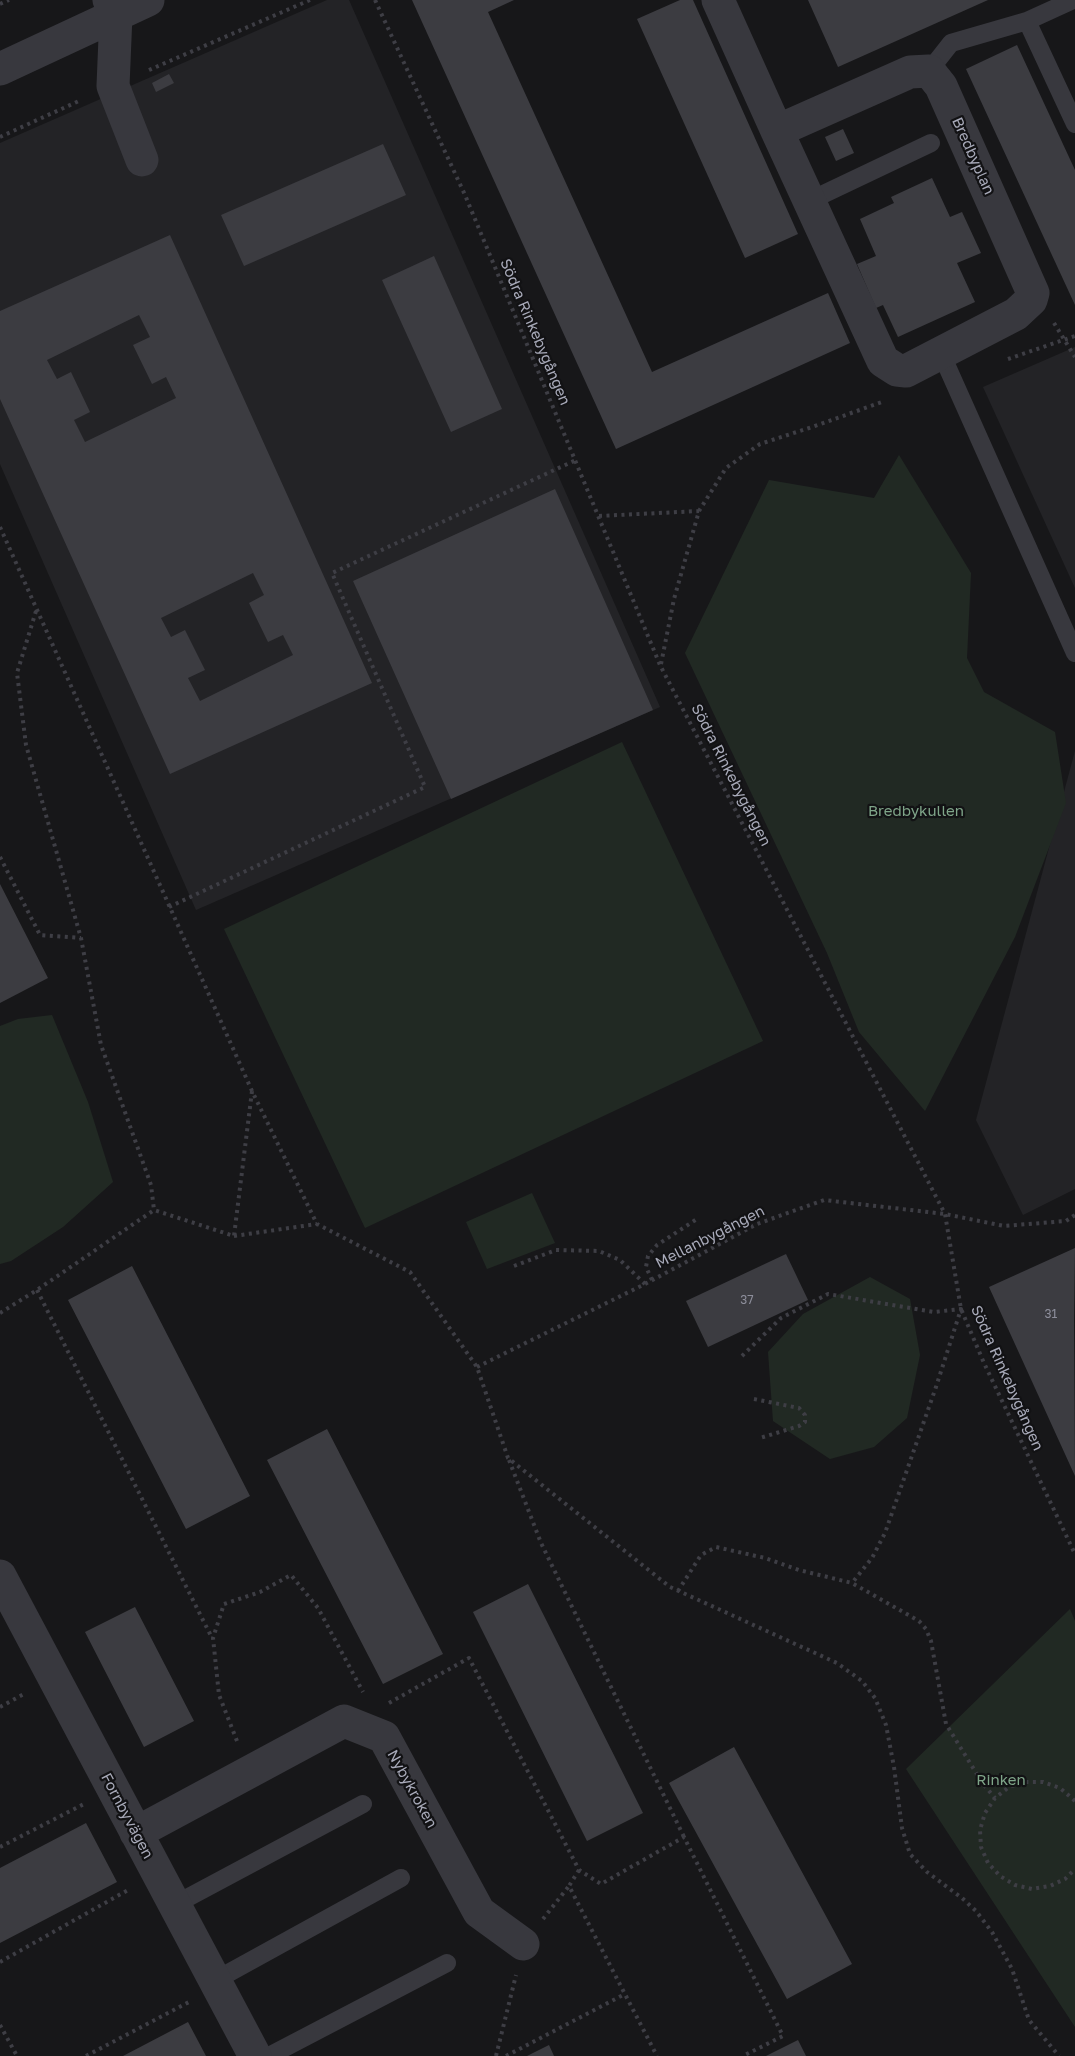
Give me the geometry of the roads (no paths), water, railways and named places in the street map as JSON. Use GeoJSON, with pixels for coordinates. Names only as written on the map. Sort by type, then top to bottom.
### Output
{"type":"FeatureCollection","features":[{"type":"Feature","properties":{"kind":"street"},"geometry":{"type":"LineString","coordinates":[[0,69],[112,7],[148,0]]}},
{"type":"Feature","properties":{"kind":"street","name":"Bredbyplan"},"geometry":{"type":"LineString","coordinates":[[718,0],[883,361],[897,370],[906,371],[1016,314],[1031,300],[1033,293],[942,86],[929,71]]}},
{"type":"Feature","properties":{"kind":"street"},"geometry":{"type":"LineString","coordinates":[[112,7],[113,86],[142,159]]}},
{"type":"Feature","properties":{"kind":"street"},"geometry":{"type":"LineString","coordinates":[[777,131],[910,72],[929,71]]}},
{"type":"Feature","properties":{"kind":"street","name":"Fornbyvägen"},"geometry":{"type":"LineString","coordinates":[[0,1576],[255,2056]]}},
{"type":"Feature","properties":{"kind":"street","name":"Nybykroken"},"geometry":{"type":"LineString","coordinates":[[136,1833],[344,1721],[384,1737],[479,1912],[524,1944]]}},
{"type":"Feature","properties":{"kind":"lane"},"geometry":{"type":"LineString","coordinates":[[929,71],[951,43],[1027,21],[1072,0]]}},
{"type":"Feature","properties":{"kind":"lane"},"geometry":{"type":"LineString","coordinates":[[1027,21],[1075,124]]}},
{"type":"Feature","properties":{"kind":"lane"},"geometry":{"type":"LineString","coordinates":[[809,201],[931,143]]}},
{"type":"Feature","properties":{"kind":"lane"},"geometry":{"type":"LineString","coordinates":[[941,353],[1075,653]]}},
{"type":"Feature","properties":{"kind":"lane"},"geometry":{"type":"LineString","coordinates":[[174,1905],[363,1804]]}},
{"type":"Feature","properties":{"kind":"lane"},"geometry":{"type":"LineString","coordinates":[[214,1981],[401,1878]]}},
{"type":"Feature","properties":{"kind":"lane"},"geometry":{"type":"LineString","coordinates":[[270,2056],[447,1963]]}},
{"type":"Feature","properties":{"kind":"park label","name":"Bredbykullen"},"geometry":{"type":"Point","coordinates":[916,811]}},
{"type":"Feature","properties":{"kind":"park label","name":"Rinken"},"geometry":{"type":"Point","coordinates":[1001,1780]}}]}
